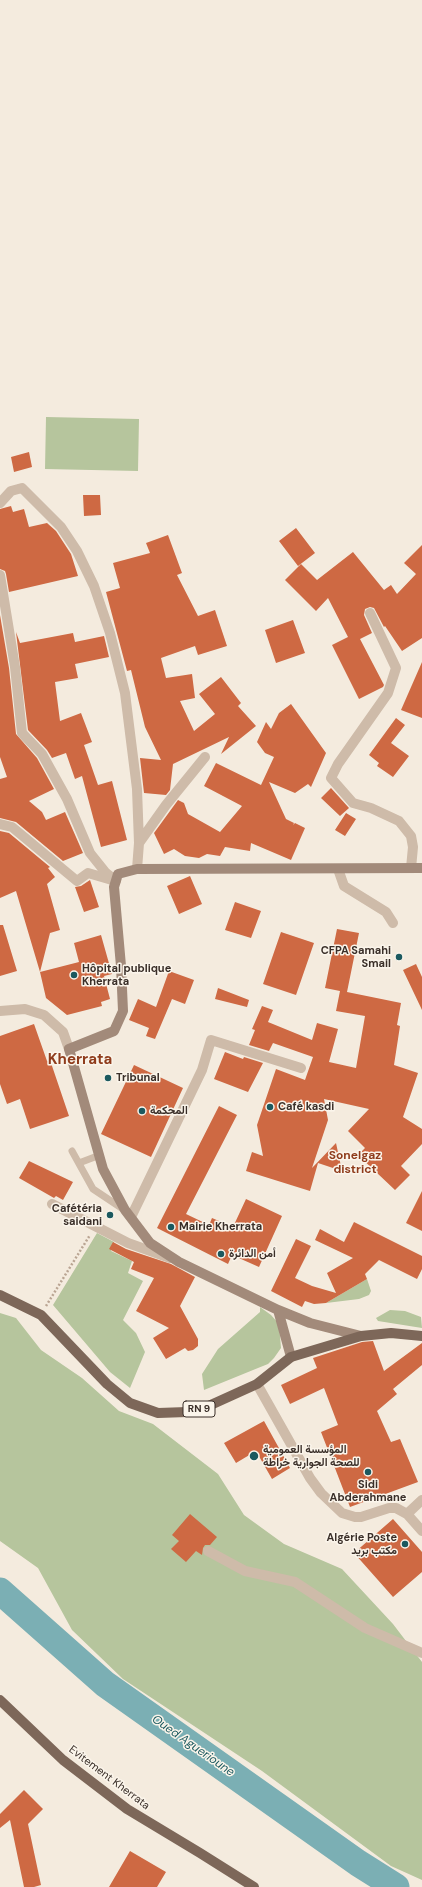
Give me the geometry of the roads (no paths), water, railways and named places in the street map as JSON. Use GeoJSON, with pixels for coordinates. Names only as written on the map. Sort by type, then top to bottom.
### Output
{"type":"FeatureCollection","features":[{"type":"Feature","properties":{"kind":"main road","name":"RN 9"},"geometry":{"type":"LineString","coordinates":[[0,1295],[41,1315],[107,1384],[130,1403],[158,1413],[187,1412],[204,1408],[256,1384],[291,1357],[361,1336],[390,1333],[422,1336]]}},
{"type":"Feature","properties":{"kind":"main road","name":"Evitement Kherrata"},"geometry":{"type":"LineString","coordinates":[[0,1700],[63,1760],[127,1809],[254,1887]]}},
{"type":"Feature","properties":{"kind":"street"},"geometry":{"type":"LineString","coordinates":[[0,503],[11,491],[22,488],[61,527],[77,551],[94,586],[110,633],[125,693],[136,789],[139,842],[137,870]]}},
{"type":"Feature","properties":{"kind":"street"},"geometry":{"type":"LineString","coordinates":[[0,575],[14,666],[22,733],[42,754],[68,799],[90,853],[106,874],[116,881]]}},
{"type":"Feature","properties":{"kind":"street"},"geometry":{"type":"LineString","coordinates":[[370,613],[396,668],[388,693],[338,764],[331,778],[353,803],[371,808],[399,821],[412,836],[413,846],[411,868]]}},
{"type":"Feature","properties":{"kind":"street"},"geometry":{"type":"LineString","coordinates":[[139,842],[166,805],[205,757]]}},
{"type":"Feature","properties":{"kind":"street"},"geometry":{"type":"LineString","coordinates":[[0,824],[12,827],[77,881],[88,873],[116,881]]}},
{"type":"Feature","properties":{"kind":"street"},"geometry":{"type":"LineString","coordinates":[[338,868],[344,886],[386,912],[393,923]]}},
{"type":"Feature","properties":{"kind":"street"},"geometry":{"type":"LineString","coordinates":[[69,1049],[114,1031],[123,1011],[121,966],[114,887],[118,874],[137,870],[422,868]]}},
{"type":"Feature","properties":{"kind":"street"},"geometry":{"type":"LineString","coordinates":[[0,1011],[25,1009],[44,1015],[63,1032],[100,1155],[103,1170],[128,1213],[150,1244],[179,1262]]}},
{"type":"Feature","properties":{"kind":"street"},"geometry":{"type":"LineString","coordinates":[[128,1213],[202,1070],[211,1040],[301,1068]]}},
{"type":"Feature","properties":{"kind":"street"},"geometry":{"type":"LineString","coordinates":[[52,1204],[128,1243],[179,1262],[278,1310],[310,1323],[361,1336]]}},
{"type":"Feature","properties":{"kind":"street"},"geometry":{"type":"LineString","coordinates":[[278,1310],[291,1357]]}},
{"type":"Feature","properties":{"kind":"street"},"geometry":{"type":"LineString","coordinates":[[256,1384],[310,1478],[321,1493],[342,1513],[355,1517],[389,1508],[396,1508],[407,1514],[422,1531]]}},
{"type":"Feature","properties":{"kind":"street"},"geometry":{"type":"LineString","coordinates":[[407,1514],[422,1500]]}},
{"type":"Feature","properties":{"kind":"street"},"geometry":{"type":"LineString","coordinates":[[208,1551],[245,1571],[295,1582],[358,1624],[422,1653]]}},
{"type":"Feature","properties":{"kind":"lane"},"geometry":{"type":"LineString","coordinates":[[72,1151],[93,1189],[128,1213]]}},
{"type":"Feature","properties":{"kind":"lane"},"geometry":{"type":"LineString","coordinates":[[79,1163],[100,1155]]}},
{"type":"Feature","properties":{"kind":"waterway","name":"Oued Aguerioune"},"geometry":{"type":"LineString","coordinates":[[0,1591],[105,1684],[358,1863],[396,1887]]}},
{"type":"Feature","properties":{"kind":"place","name":"CFPA Samahi Smail"},"geometry":{"type":"Point","coordinates":[399,957]}},
{"type":"Feature","properties":{"kind":"place","name":"Hôpital publique Kherrata"},"geometry":{"type":"Point","coordinates":[74,975]}},
{"type":"Feature","properties":{"kind":"place","name":"Tribunal"},"geometry":{"type":"Point","coordinates":[108,1078]}},
{"type":"Feature","properties":{"kind":"place","name":"Café kasdi"},"geometry":{"type":"Point","coordinates":[270,1107]}},
{"type":"Feature","properties":{"kind":"place","name":"المحكمة"},"geometry":{"type":"Point","coordinates":[142,1111]}},
{"type":"Feature","properties":{"kind":"place","name":"Cafétéria saidani"},"geometry":{"type":"Point","coordinates":[110,1215]}},
{"type":"Feature","properties":{"kind":"place","name":"Mairie Kherrata"},"geometry":{"type":"Point","coordinates":[171,1227]}},
{"type":"Feature","properties":{"kind":"place","name":"أمن الدائرة"},"geometry":{"type":"Point","coordinates":[221,1254]}},
{"type":"Feature","properties":{"kind":"place","name":"المؤسسة العمومية للصحة الجوارية خراطة"},"geometry":{"type":"Point","coordinates":[254,1456]}},
{"type":"Feature","properties":{"kind":"place","name":"Sidi Abderahmane"},"geometry":{"type":"Point","coordinates":[368,1472]}},
{"type":"Feature","properties":{"kind":"place","name":"Algérie Poste مكتب بريد"},"geometry":{"type":"Point","coordinates":[405,1544]}},
{"type":"Feature","properties":{"kind":"district","name":"Kherrata"},"geometry":{"type":"Point","coordinates":[80,1060]}},
{"type":"Feature","properties":{"kind":"district","name":"Sonelgaz district"},"geometry":{"type":"Point","coordinates":[355,1163]}}]}
